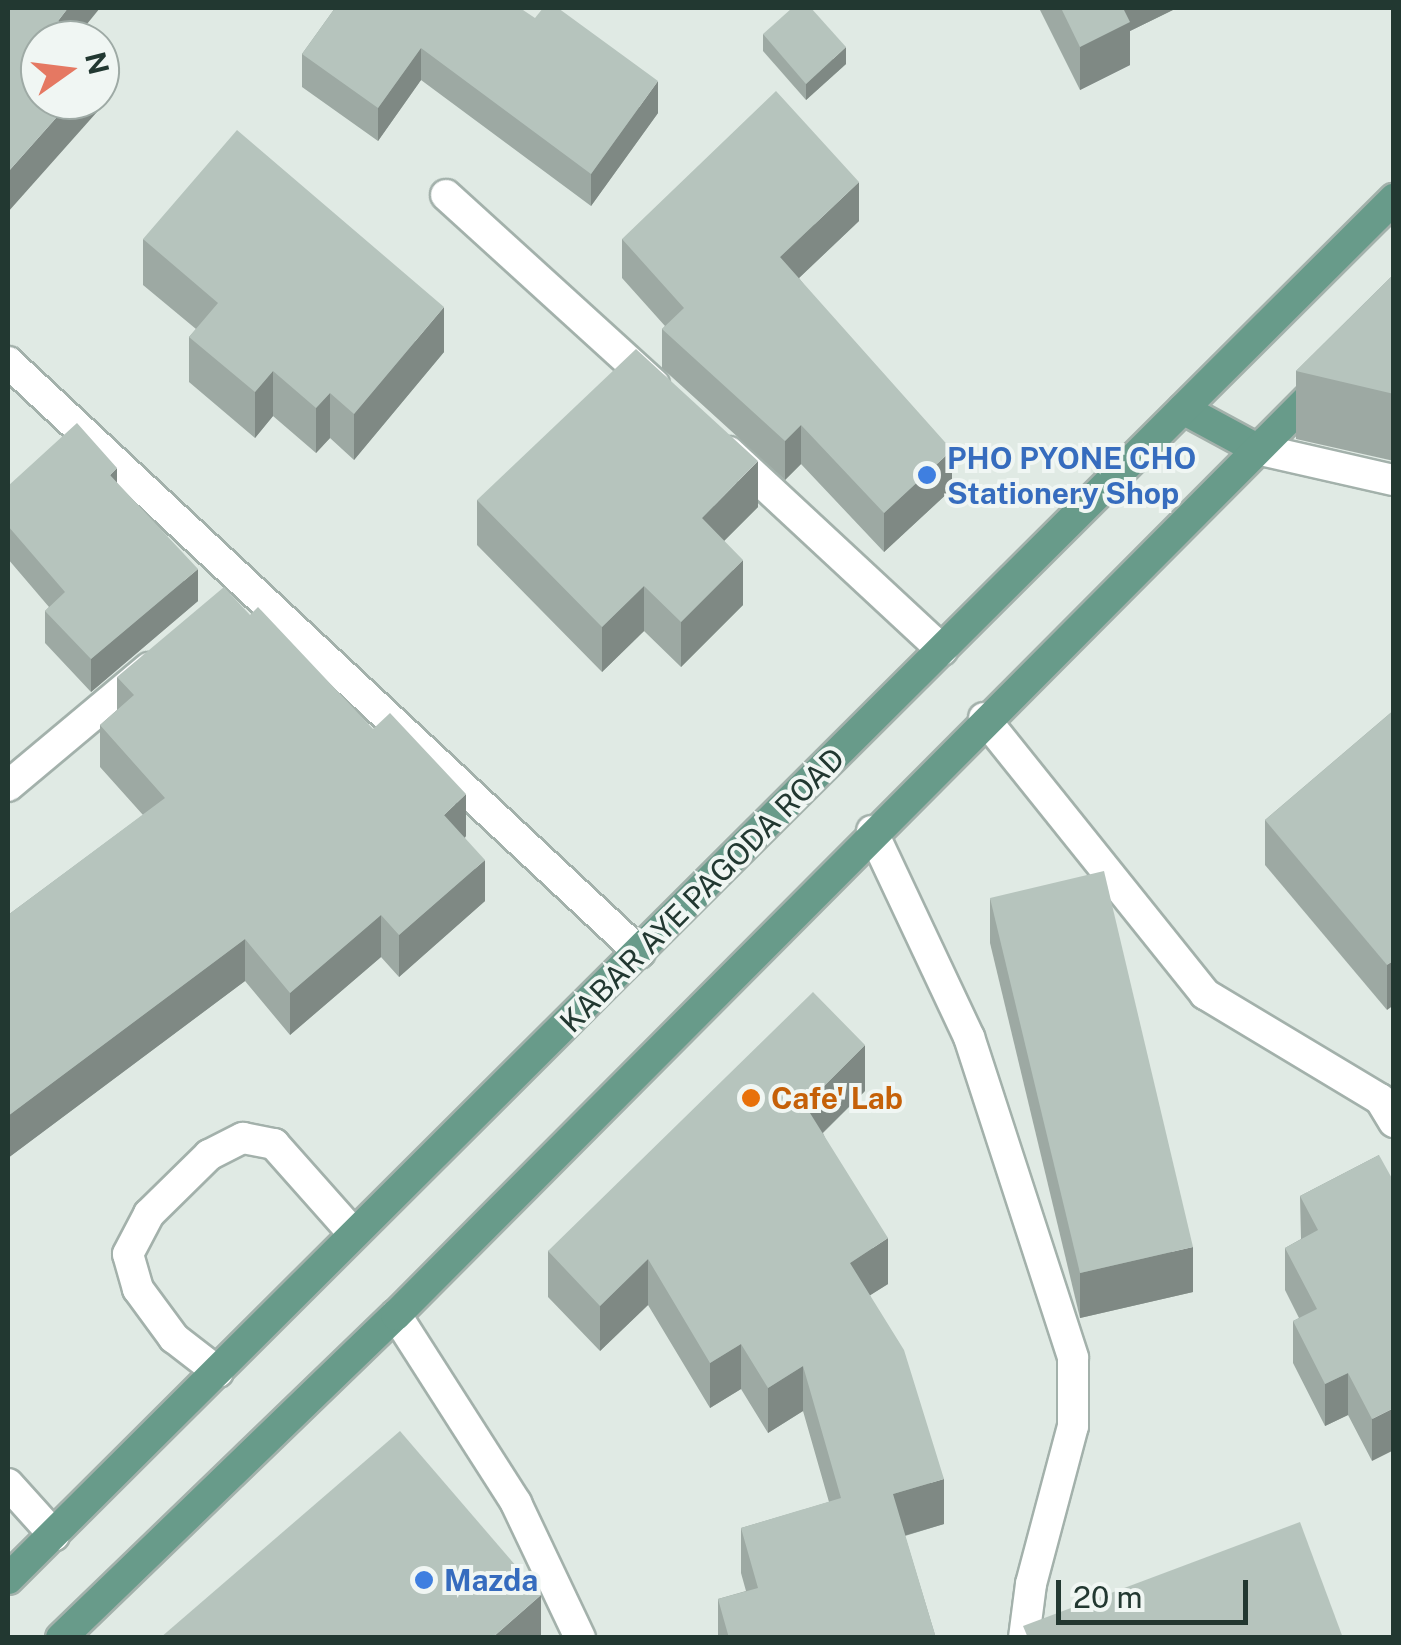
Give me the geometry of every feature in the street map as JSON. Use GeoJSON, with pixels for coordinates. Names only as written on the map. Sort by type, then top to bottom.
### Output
{"type":"FeatureCollection","features":[{"type":"Feature","properties":{"kind":"main road","name":"KABAR AYE PAGODA ROAD"},"geometry":{"type":"LineString","coordinates":[[8,1579],[353,1233],[640,954],[1394,198]]}},
{"type":"Feature","properties":{"kind":"main road"},"geometry":{"type":"LineString","coordinates":[[61,1638],[396,1314],[984,718],[1352,354]]}},
{"type":"Feature","properties":{"kind":"main road"},"geometry":{"type":"LineString","coordinates":[[1183,409],[1257,449]]}},
{"type":"Feature","properties":{"kind":"street"},"geometry":{"type":"LineString","coordinates":[[446,194],[676,404]]}},
{"type":"Feature","properties":{"kind":"street"},"geometry":{"type":"LineString","coordinates":[[8,362],[640,954]]}},
{"type":"Feature","properties":{"kind":"street"},"geometry":{"type":"LineString","coordinates":[[705,430],[942,650]]}},
{"type":"Feature","properties":{"kind":"street"},"geometry":{"type":"LineString","coordinates":[[1257,449],[1394,480]]}},
{"type":"Feature","properties":{"kind":"street"},"geometry":{"type":"LineString","coordinates":[[217,610],[247,586]]}},
{"type":"Feature","properties":{"kind":"street"},"geometry":{"type":"LineString","coordinates":[[8,786],[172,648]]}},
{"type":"Feature","properties":{"kind":"street"},"geometry":{"type":"LineString","coordinates":[[984,718],[1204,994],[1380,1099],[1394,1122]]}},
{"type":"Feature","properties":{"kind":"street"},"geometry":{"type":"LineString","coordinates":[[872,831],[970,1037],[1072,1358],[1073,1426],[1024,1638]]}},
{"type":"Feature","properties":{"kind":"street"},"geometry":{"type":"LineString","coordinates":[[218,1372],[174,1338],[138,1289],[128,1254],[149,1214],[209,1155],[243,1138],[274,1144],[353,1233]]}},
{"type":"Feature","properties":{"kind":"street"},"geometry":{"type":"LineString","coordinates":[[396,1314],[516,1503],[580,1638]]}},
{"type":"Feature","properties":{"kind":"street"},"geometry":{"type":"LineString","coordinates":[[8,1484],[54,1535]]}},
{"type":"Feature","properties":{"kind":"building"},"geometry":{"type":"Polygon","coordinates":[[[8,8],[68,8],[59,20],[20,20],[20,120],[54,120],[8,172],[8,8]]]}},
{"type":"Feature","properties":{"kind":"building"},"geometry":{"type":"Polygon","coordinates":[[[335,8],[520,8],[535,18],[543,8],[558,8],[658,81],[591,174],[421,48],[378,108],[302,54],[335,8]]]}},
{"type":"Feature","properties":{"kind":"building"},"geometry":{"type":"Polygon","coordinates":[[[792,8],[811,8],[846,47],[806,84],[763,34],[792,8]]]}},
{"type":"Feature","properties":{"kind":"building"},"geometry":{"type":"Polygon","coordinates":[[[1061,8],[1123,8],[1130,22],[1080,47],[1061,8]]]}},
{"type":"Feature","properties":{"kind":"building"},"geometry":{"type":"Polygon","coordinates":[[[776,91],[859,182],[780,257],[952,450],[884,513],[801,425],[785,441],[662,329],[684,308],[622,239],[776,91]]]}},
{"type":"Feature","properties":{"kind":"building"},"geometry":{"type":"Polygon","coordinates":[[[237,130],[444,307],[354,414],[330,393],[316,408],[273,371],[255,392],[189,337],[218,303],[143,239],[237,130]]]}},
{"type":"Feature","properties":{"kind":"building"},"geometry":{"type":"Polygon","coordinates":[[[1394,274],[1394,394],[1296,371],[1394,274]]]}},
{"type":"Feature","properties":{"kind":"building"},"geometry":{"type":"Polygon","coordinates":[[[636,349],[758,461],[702,518],[743,560],[681,622],[644,586],[602,627],[477,500],[636,349]]]}},
{"type":"Feature","properties":{"kind":"building"},"geometry":{"type":"Polygon","coordinates":[[[77,423],[117,468],[110,475],[198,569],[91,659],[45,611],[65,592],[8,526],[8,486],[77,423]]]}},
{"type":"Feature","properties":{"kind":"building"},"geometry":{"type":"Polygon","coordinates":[[[224,587],[250,615],[258,607],[373,729],[390,713],[466,794],[444,815],[485,860],[399,935],[381,915],[290,993],[245,939],[8,1116],[8,915],[165,798],[100,725],[134,695],[117,677],[224,587]]]}},
{"type":"Feature","properties":{"kind":"building"},"geometry":{"type":"Polygon","coordinates":[[[1394,710],[1394,960],[1387,965],[1265,820],[1394,710]]]}},
{"type":"Feature","properties":{"kind":"building"},"geometry":{"type":"Polygon","coordinates":[[[1104,871],[1193,1247],[1080,1273],[990,898],[1104,871]]]}},
{"type":"Feature","properties":{"kind":"building"},"geometry":{"type":"Polygon","coordinates":[[[813,992],[865,1045],[805,1105],[888,1238],[850,1263],[904,1350],[944,1479],[893,1494],[936,1638],[729,1638],[718,1599],[758,1588],[741,1528],[841,1498],[803,1366],[768,1388],[741,1344],[710,1363],[648,1259],[600,1306],[548,1251],[813,992]]]}},
{"type":"Feature","properties":{"kind":"building"},"geometry":{"type":"Polygon","coordinates":[[[1379,1155],[1394,1182],[1394,1408],[1372,1419],[1348,1373],[1325,1384],[1293,1321],[1317,1309],[1285,1248],[1318,1230],[1300,1196],[1379,1155]]]}},
{"type":"Feature","properties":{"kind":"building"},"geometry":{"type":"Polygon","coordinates":[[[400,1431],[541,1595],[492,1638],[160,1638],[400,1431]]]}},
{"type":"Feature","properties":{"kind":"building"},"geometry":{"type":"Polygon","coordinates":[[[1300,1522],[1343,1638],[1028,1638],[1023,1626],[1300,1522]]]}},
{"type":"Feature","properties":{"kind":"place","name":"PHO PYONE CHO Stationery Shop"},"geometry":{"type":"Point","coordinates":[927,475]}},
{"type":"Feature","properties":{"kind":"place","name":"Cafe' Lab"},"geometry":{"type":"Point","coordinates":[751,1098]}},
{"type":"Feature","properties":{"kind":"place","name":"Mazda"},"geometry":{"type":"Point","coordinates":[424,1580]}}]}
